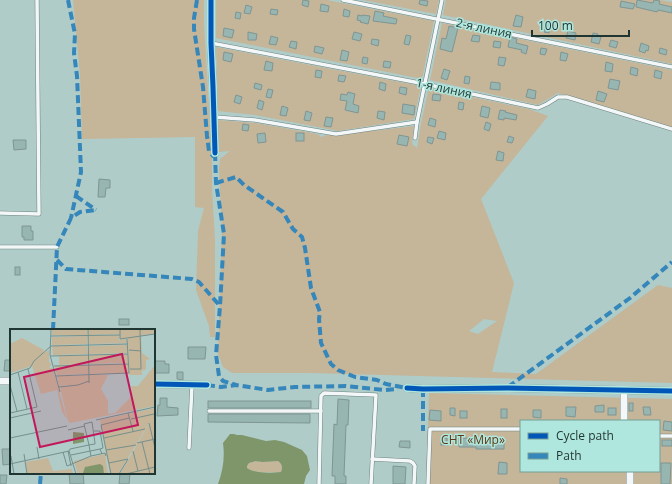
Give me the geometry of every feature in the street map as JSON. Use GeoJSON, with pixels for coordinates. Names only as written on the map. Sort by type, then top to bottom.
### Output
{"type":"FeatureCollection","features":[{"type":"Feature","properties":{"kind":"street"},"geometry":{"type":"LineString","coordinates":[[210,0],[215,153]]}},
{"type":"Feature","properties":{"kind":"street"},"geometry":{"type":"LineString","coordinates":[[155,384],[207,385]]}},
{"type":"Feature","properties":{"kind":"street"},"geometry":{"type":"LineString","coordinates":[[407,388],[672,391]]}},
{"type":"Feature","properties":{"kind":"street"},"geometry":{"type":"LineString","coordinates":[[624,390],[624,420]]}},
{"type":"Feature","properties":{"kind":"street"},"geometry":{"type":"LineString","coordinates":[[630,472],[630,484]]}},
{"type":"Feature","properties":{"kind":"lane"},"geometry":{"type":"LineString","coordinates":[[0,213],[39,214],[37,0]]}},
{"type":"Feature","properties":{"kind":"lane","name":"2-я линия"},"geometry":{"type":"LineString","coordinates":[[343,0],[672,67]]}},
{"type":"Feature","properties":{"kind":"lane"},"geometry":{"type":"LineString","coordinates":[[415,138],[442,0]]}},
{"type":"Feature","properties":{"kind":"lane","name":"1-я линия"},"geometry":{"type":"LineString","coordinates":[[211,43],[425,84],[538,108],[558,97],[567,97],[672,129]]}},
{"type":"Feature","properties":{"kind":"lane"},"geometry":{"type":"LineString","coordinates":[[214,116],[255,120],[336,134],[417,122]]}},
{"type":"Feature","properties":{"kind":"lane"},"geometry":{"type":"LineString","coordinates":[[0,247],[57,247]]}},
{"type":"Feature","properties":{"kind":"lane"},"geometry":{"type":"LineString","coordinates":[[189,448],[192,385]]}},
{"type":"Feature","properties":{"kind":"lane"},"geometry":{"type":"LineString","coordinates":[[319,484],[321,396],[324,393],[376,395],[371,484]]}},
{"type":"Feature","properties":{"kind":"lane"},"geometry":{"type":"LineString","coordinates":[[209,411],[321,411]]}},
{"type":"Feature","properties":{"kind":"lane"},"geometry":{"type":"LineString","coordinates":[[428,484],[430,429],[520,429]]}},
{"type":"Feature","properties":{"kind":"lane"},"geometry":{"type":"LineString","coordinates":[[660,436],[672,436]]}},
{"type":"Feature","properties":{"kind":"lane"},"geometry":{"type":"LineString","coordinates":[[372,459],[410,461],[415,466],[414,484]]}},
{"type":"Feature","properties":{"kind":"green space"},"geometry":{"type":"Polygon","coordinates":[[[73,0],[204,0],[215,240],[215,337],[210,337],[209,326],[196,290],[198,231],[204,208],[195,207],[195,137],[82,139],[80,75],[73,0]]]}},
{"type":"Feature","properties":{"kind":"green space"},"geometry":{"type":"Polygon","coordinates":[[[216,0],[327,0],[434,21],[422,79],[216,38],[216,0]]]}},
{"type":"Feature","properties":{"kind":"green space"},"geometry":{"type":"Polygon","coordinates":[[[363,0],[439,0],[436,14],[363,0]]]}},
{"type":"Feature","properties":{"kind":"green space"},"geometry":{"type":"Polygon","coordinates":[[[446,0],[660,0],[672,2],[672,64],[443,15],[446,0]]]}},
{"type":"Feature","properties":{"kind":"green space"},"geometry":{"type":"Polygon","coordinates":[[[442,23],[672,70],[672,128],[558,93],[538,105],[430,80],[442,23]]]}},
{"type":"Feature","properties":{"kind":"green space"},"geometry":{"type":"Polygon","coordinates":[[[216,47],[421,86],[414,119],[338,131],[255,115],[218,111],[216,47]]]}},
{"type":"Feature","properties":{"kind":"green space"},"geometry":{"type":"Polygon","coordinates":[[[429,88],[529,109],[548,116],[481,199],[514,283],[492,372],[536,374],[658,285],[672,288],[672,383],[310,373],[232,373],[223,367],[218,354],[222,231],[219,170],[220,159],[230,151],[219,152],[217,120],[256,123],[318,134],[321,137],[330,134],[368,128],[372,131],[414,126],[412,144],[417,148],[429,88]],[[484,319],[469,331],[478,334],[497,321],[484,319]]]}},
{"type":"Feature","properties":{"kind":"green space","name":"СНТ «Мир»"},"geometry":{"type":"Polygon","coordinates":[[[429,393],[672,399],[672,484],[426,484],[429,393]]]}},
{"type":"Feature","properties":{"kind":"green space"},"geometry":{"type":"Polygon","coordinates":[[[256,461],[278,461],[282,466],[281,472],[259,472],[247,468],[249,463],[256,461]]]}},
{"type":"Feature","properties":{"kind":"shaded area"},"geometry":{"type":"Polygon","coordinates":[[[230,434],[242,435],[266,441],[275,440],[284,442],[302,450],[307,456],[310,470],[306,476],[304,484],[218,484],[223,464],[223,443],[230,434]],[[256,461],[249,463],[247,468],[259,472],[281,472],[282,466],[278,461],[256,461]]]}},
{"type":"Feature","properties":{"kind":"building"},"geometry":{"type":"Polygon","coordinates":[[[303,0],[309,1],[308,7],[302,5],[303,0]]]}},
{"type":"Feature","properties":{"kind":"building"},"geometry":{"type":"Polygon","coordinates":[[[420,0],[428,1],[427,6],[419,4],[420,0]]]}},
{"type":"Feature","properties":{"kind":"building"},"geometry":{"type":"Polygon","coordinates":[[[637,0],[653,3],[654,0],[660,1],[659,4],[672,7],[672,13],[658,10],[657,12],[636,7],[637,0]]]}},
{"type":"Feature","properties":{"kind":"building"},"geometry":{"type":"Polygon","coordinates":[[[621,1],[635,4],[633,9],[620,7],[621,1]]]}},
{"type":"Feature","properties":{"kind":"building"},"geometry":{"type":"Polygon","coordinates":[[[321,4],[329,6],[328,12],[320,11],[321,4]]]}},
{"type":"Feature","properties":{"kind":"building"},"geometry":{"type":"Polygon","coordinates":[[[246,5],[252,7],[250,14],[244,13],[246,5]]]}},
{"type":"Feature","properties":{"kind":"building"},"geometry":{"type":"Polygon","coordinates":[[[271,9],[278,10],[277,15],[270,14],[271,9]]]}},
{"type":"Feature","properties":{"kind":"building"},"geometry":{"type":"Polygon","coordinates":[[[344,9],[350,11],[349,17],[343,16],[344,9]]]}},
{"type":"Feature","properties":{"kind":"building"},"geometry":{"type":"Polygon","coordinates":[[[375,11],[384,13],[383,16],[397,19],[396,24],[373,21],[375,11]]]}},
{"type":"Feature","properties":{"kind":"building"},"geometry":{"type":"Polygon","coordinates":[[[236,12],[241,13],[240,19],[235,18],[236,12]]]}},
{"type":"Feature","properties":{"kind":"building"},"geometry":{"type":"Polygon","coordinates":[[[358,15],[370,16],[368,24],[357,20],[358,15]]]}},
{"type":"Feature","properties":{"kind":"building"},"geometry":{"type":"Polygon","coordinates":[[[516,15],[523,17],[521,27],[513,26],[516,15]]]}},
{"type":"Feature","properties":{"kind":"building"},"geometry":{"type":"Polygon","coordinates":[[[546,23],[551,24],[549,33],[544,32],[546,23]]]}},
{"type":"Feature","properties":{"kind":"building"},"geometry":{"type":"Polygon","coordinates":[[[449,26],[458,28],[452,52],[440,49],[442,38],[446,39],[449,26]]]}},
{"type":"Feature","properties":{"kind":"building"},"geometry":{"type":"Polygon","coordinates":[[[224,28],[234,30],[232,38],[223,36],[224,28]]]}},
{"type":"Feature","properties":{"kind":"building"},"geometry":{"type":"Polygon","coordinates":[[[568,31],[576,33],[575,40],[566,38],[568,31]]]}},
{"type":"Feature","properties":{"kind":"building"},"geometry":{"type":"Polygon","coordinates":[[[248,32],[257,34],[256,40],[248,40],[248,32]]]}},
{"type":"Feature","properties":{"kind":"building"},"geometry":{"type":"Polygon","coordinates":[[[354,32],[362,34],[360,41],[352,39],[354,32]]]}},
{"type":"Feature","properties":{"kind":"building"},"geometry":{"type":"Polygon","coordinates":[[[593,33],[598,34],[597,36],[601,37],[599,44],[591,42],[593,33]]]}},
{"type":"Feature","properties":{"kind":"building"},"geometry":{"type":"Polygon","coordinates":[[[406,35],[411,36],[409,45],[404,44],[406,35]]]}},
{"type":"Feature","properties":{"kind":"building"},"geometry":{"type":"Polygon","coordinates":[[[473,35],[480,36],[479,42],[471,41],[473,35]]]}},
{"type":"Feature","properties":{"kind":"building"},"geometry":{"type":"Polygon","coordinates":[[[271,36],[278,38],[276,45],[269,44],[271,36]]]}},
{"type":"Feature","properties":{"kind":"building"},"geometry":{"type":"Polygon","coordinates":[[[510,37],[517,39],[516,43],[528,46],[526,54],[521,52],[522,50],[508,47],[510,37]]]}},
{"type":"Feature","properties":{"kind":"building"},"geometry":{"type":"Polygon","coordinates":[[[372,39],[379,40],[378,46],[371,44],[372,39]]]}},
{"type":"Feature","properties":{"kind":"building"},"geometry":{"type":"Polygon","coordinates":[[[611,40],[618,42],[616,48],[609,46],[611,40]]]}},
{"type":"Feature","properties":{"kind":"building"},"geometry":{"type":"Polygon","coordinates":[[[291,41],[297,42],[296,49],[289,47],[291,41]]]}},
{"type":"Feature","properties":{"kind":"building"},"geometry":{"type":"Polygon","coordinates":[[[494,41],[501,42],[500,48],[493,47],[494,41]]]}},
{"type":"Feature","properties":{"kind":"building"},"geometry":{"type":"Polygon","coordinates":[[[641,43],[649,46],[648,51],[646,50],[645,53],[639,51],[641,43]]]}},
{"type":"Feature","properties":{"kind":"building"},"geometry":{"type":"Polygon","coordinates":[[[315,46],[324,48],[322,54],[314,52],[315,46]]]}},
{"type":"Feature","properties":{"kind":"building"},"geometry":{"type":"Polygon","coordinates":[[[541,48],[547,49],[545,55],[540,54],[541,48]]]}},
{"type":"Feature","properties":{"kind":"building"},"geometry":{"type":"Polygon","coordinates":[[[660,48],[667,50],[666,55],[659,53],[660,48]]]}},
{"type":"Feature","properties":{"kind":"building"},"geometry":{"type":"Polygon","coordinates":[[[342,50],[349,52],[347,61],[340,60],[342,50]]]}},
{"type":"Feature","properties":{"kind":"building"},"geometry":{"type":"Polygon","coordinates":[[[224,52],[233,54],[231,62],[223,60],[224,52]]]}},
{"type":"Feature","properties":{"kind":"building"},"geometry":{"type":"Polygon","coordinates":[[[561,52],[568,54],[566,61],[560,60],[561,52]]]}},
{"type":"Feature","properties":{"kind":"building"},"geometry":{"type":"Polygon","coordinates":[[[363,57],[368,58],[367,64],[362,63],[363,57]]]}},
{"type":"Feature","properties":{"kind":"building"},"geometry":{"type":"Polygon","coordinates":[[[499,57],[506,58],[504,66],[498,65],[499,57]]]}},
{"type":"Feature","properties":{"kind":"building"},"geometry":{"type":"Polygon","coordinates":[[[266,61],[273,63],[272,71],[264,70],[266,61]]]}},
{"type":"Feature","properties":{"kind":"building"},"geometry":{"type":"Polygon","coordinates":[[[384,61],[391,62],[390,68],[383,67],[384,61]]]}},
{"type":"Feature","properties":{"kind":"building"},"geometry":{"type":"Polygon","coordinates":[[[606,62],[613,64],[612,72],[605,71],[606,62]]]}},
{"type":"Feature","properties":{"kind":"building"},"geometry":{"type":"Polygon","coordinates":[[[631,67],[638,69],[637,76],[630,74],[631,67]]]}},
{"type":"Feature","properties":{"kind":"building"},"geometry":{"type":"Polygon","coordinates":[[[444,69],[450,71],[447,80],[441,78],[444,69]]]}},
{"type":"Feature","properties":{"kind":"building"},"geometry":{"type":"Polygon","coordinates":[[[316,70],[322,71],[321,78],[315,77],[316,70]]]}},
{"type":"Feature","properties":{"kind":"building"},"geometry":{"type":"Polygon","coordinates":[[[655,70],[662,72],[661,79],[654,77],[655,70]]]}},
{"type":"Feature","properties":{"kind":"building"},"geometry":{"type":"Polygon","coordinates":[[[339,75],[346,76],[344,82],[338,81],[339,75]]]}},
{"type":"Feature","properties":{"kind":"building"},"geometry":{"type":"Polygon","coordinates":[[[465,76],[470,77],[469,84],[464,83],[465,76]]]}},
{"type":"Feature","properties":{"kind":"building"},"geometry":{"type":"Polygon","coordinates":[[[610,79],[620,81],[618,90],[608,88],[610,79]]]}},
{"type":"Feature","properties":{"kind":"building"},"geometry":{"type":"Polygon","coordinates":[[[380,82],[386,84],[385,91],[379,89],[380,82]]]}},
{"type":"Feature","properties":{"kind":"building"},"geometry":{"type":"Polygon","coordinates":[[[491,82],[500,83],[500,90],[490,89],[491,82]]]}},
{"type":"Feature","properties":{"kind":"building"},"geometry":{"type":"Polygon","coordinates":[[[255,83],[262,85],[261,90],[254,88],[255,83]]]}},
{"type":"Feature","properties":{"kind":"building"},"geometry":{"type":"Polygon","coordinates":[[[400,87],[407,88],[406,95],[399,93],[400,87]]]}},
{"type":"Feature","properties":{"kind":"building"},"geometry":{"type":"Polygon","coordinates":[[[268,89],[273,90],[271,98],[266,97],[268,89]]]}},
{"type":"Feature","properties":{"kind":"building"},"geometry":{"type":"Polygon","coordinates":[[[528,89],[536,91],[535,99],[526,97],[528,89]]]}},
{"type":"Feature","properties":{"kind":"building"},"geometry":{"type":"Polygon","coordinates":[[[598,91],[607,94],[604,102],[596,100],[598,91]]]}},
{"type":"Feature","properties":{"kind":"building"},"geometry":{"type":"Polygon","coordinates":[[[348,92],[355,94],[353,104],[359,106],[358,113],[345,110],[347,101],[340,100],[341,94],[347,95],[348,92]]]}},
{"type":"Feature","properties":{"kind":"building"},"geometry":{"type":"Polygon","coordinates":[[[433,94],[441,95],[440,101],[432,100],[433,94]]]}},
{"type":"Feature","properties":{"kind":"building"},"geometry":{"type":"Polygon","coordinates":[[[236,95],[242,97],[240,104],[234,102],[236,95]]]}},
{"type":"Feature","properties":{"kind":"building"},"geometry":{"type":"Polygon","coordinates":[[[259,100],[264,102],[262,110],[257,108],[259,100]]]}},
{"type":"Feature","properties":{"kind":"building"},"geometry":{"type":"Polygon","coordinates":[[[459,102],[464,103],[463,110],[458,109],[459,102]]]}},
{"type":"Feature","properties":{"kind":"building"},"geometry":{"type":"Polygon","coordinates":[[[403,104],[415,106],[414,115],[402,113],[403,104]]]}},
{"type":"Feature","properties":{"kind":"building"},"geometry":{"type":"Polygon","coordinates":[[[282,106],[288,108],[286,116],[280,115],[282,106]]]}},
{"type":"Feature","properties":{"kind":"building"},"geometry":{"type":"Polygon","coordinates":[[[482,106],[490,108],[488,118],[480,116],[482,106]]]}},
{"type":"Feature","properties":{"kind":"building"},"geometry":{"type":"Polygon","coordinates":[[[500,110],[517,115],[516,120],[504,118],[504,120],[498,119],[500,110]]]}},
{"type":"Feature","properties":{"kind":"building"},"geometry":{"type":"Polygon","coordinates":[[[306,111],[312,113],[310,121],[304,120],[306,111]]]}},
{"type":"Feature","properties":{"kind":"building"},"geometry":{"type":"Polygon","coordinates":[[[378,111],[385,112],[384,120],[377,118],[378,111]]]}},
{"type":"Feature","properties":{"kind":"building"},"geometry":{"type":"Polygon","coordinates":[[[326,117],[333,118],[331,127],[324,126],[326,117]]]}},
{"type":"Feature","properties":{"kind":"building"},"geometry":{"type":"Polygon","coordinates":[[[430,118],[436,120],[435,127],[428,125],[430,118]]]}},
{"type":"Feature","properties":{"kind":"building"},"geometry":{"type":"Polygon","coordinates":[[[486,122],[491,124],[489,131],[484,129],[486,122]]]}},
{"type":"Feature","properties":{"kind":"building"},"geometry":{"type":"Polygon","coordinates":[[[243,124],[249,125],[248,131],[242,130],[243,124]]]}},
{"type":"Feature","properties":{"kind":"building"},"geometry":{"type":"Polygon","coordinates":[[[439,131],[446,133],[445,140],[437,138],[439,131]]]}},
{"type":"Feature","properties":{"kind":"building"},"geometry":{"type":"Polygon","coordinates":[[[265,133],[266,142],[258,143],[257,134],[265,133]]]}},
{"type":"Feature","properties":{"kind":"building"},"geometry":{"type":"Polygon","coordinates":[[[296,133],[304,133],[304,141],[296,141],[296,133]]]}},
{"type":"Feature","properties":{"kind":"building"},"geometry":{"type":"Polygon","coordinates":[[[399,135],[409,137],[407,146],[397,144],[399,135]]]}},
{"type":"Feature","properties":{"kind":"building"},"geometry":{"type":"Polygon","coordinates":[[[509,136],[514,138],[512,143],[507,142],[509,136]]]}},
{"type":"Feature","properties":{"kind":"building"},"geometry":{"type":"Polygon","coordinates":[[[428,137],[434,138],[432,144],[427,142],[428,137]]]}},
{"type":"Feature","properties":{"kind":"building"},"geometry":{"type":"Polygon","coordinates":[[[13,140],[26,140],[26,149],[14,150],[13,140]]]}},
{"type":"Feature","properties":{"kind":"building"},"geometry":{"type":"Polygon","coordinates":[[[498,151],[504,153],[503,161],[496,160],[498,151]]]}},
{"type":"Feature","properties":{"kind":"building"},"geometry":{"type":"Polygon","coordinates":[[[99,179],[110,180],[110,188],[106,188],[105,197],[98,197],[99,179]]]}},
{"type":"Feature","properties":{"kind":"building"},"geometry":{"type":"Polygon","coordinates":[[[22,226],[31,226],[31,231],[33,231],[33,240],[24,240],[24,237],[22,237],[22,226]]]}},
{"type":"Feature","properties":{"kind":"building"},"geometry":{"type":"Polygon","coordinates":[[[15,267],[20,267],[20,275],[15,275],[15,267]]]}},
{"type":"Feature","properties":{"kind":"building"},"geometry":{"type":"Polygon","coordinates":[[[119,319],[129,319],[129,325],[119,325],[119,319]]]}},
{"type":"Feature","properties":{"kind":"building"},"geometry":{"type":"Polygon","coordinates":[[[188,347],[206,347],[205,359],[188,359],[188,347]]]}},
{"type":"Feature","properties":{"kind":"building"},"geometry":{"type":"Polygon","coordinates":[[[5,360],[10,360],[10,371],[4,371],[5,360]]]}},
{"type":"Feature","properties":{"kind":"building"},"geometry":{"type":"Polygon","coordinates":[[[155,361],[165,361],[165,364],[169,364],[169,373],[155,373],[155,361]]]}},
{"type":"Feature","properties":{"kind":"building"},"geometry":{"type":"Polygon","coordinates":[[[177,372],[183,372],[183,380],[177,379],[177,372]]]}},
{"type":"Feature","properties":{"kind":"building"},"geometry":{"type":"Polygon","coordinates":[[[160,398],[167,398],[167,407],[178,408],[178,415],[157,416],[160,398]]]}},
{"type":"Feature","properties":{"kind":"building"},"geometry":{"type":"Polygon","coordinates":[[[338,399],[349,400],[348,425],[346,425],[344,476],[346,476],[346,484],[335,484],[335,476],[332,476],[334,424],[337,425],[338,399]]]}},
{"type":"Feature","properties":{"kind":"building"},"geometry":{"type":"Polygon","coordinates":[[[208,401],[311,401],[311,408],[208,408],[208,401]]]}},
{"type":"Feature","properties":{"kind":"building"},"geometry":{"type":"Polygon","coordinates":[[[629,403],[633,403],[633,411],[629,411],[629,403]]]}},
{"type":"Feature","properties":{"kind":"building"},"geometry":{"type":"Polygon","coordinates":[[[604,405],[604,412],[595,412],[595,406],[604,405]]]}},
{"type":"Feature","properties":{"kind":"building"},"geometry":{"type":"Polygon","coordinates":[[[566,407],[576,407],[575,417],[566,416],[566,407]]]}},
{"type":"Feature","properties":{"kind":"building"},"geometry":{"type":"Polygon","coordinates":[[[643,407],[650,407],[651,415],[644,415],[643,407]]]}},
{"type":"Feature","properties":{"kind":"building"},"geometry":{"type":"Polygon","coordinates":[[[450,408],[455,408],[455,416],[450,415],[450,408]]]}},
{"type":"Feature","properties":{"kind":"building"},"geometry":{"type":"Polygon","coordinates":[[[608,408],[616,408],[616,415],[608,415],[608,408]]]}},
{"type":"Feature","properties":{"kind":"building"},"geometry":{"type":"Polygon","coordinates":[[[501,409],[507,409],[507,418],[501,418],[501,409]]]}},
{"type":"Feature","properties":{"kind":"building"},"geometry":{"type":"Polygon","coordinates":[[[430,410],[441,411],[441,421],[429,420],[430,410]]]}},
{"type":"Feature","properties":{"kind":"building"},"geometry":{"type":"Polygon","coordinates":[[[533,410],[541,410],[541,418],[533,417],[533,410]]]}},
{"type":"Feature","properties":{"kind":"building"},"geometry":{"type":"Polygon","coordinates":[[[460,411],[467,411],[467,418],[460,418],[460,411]]]}},
{"type":"Feature","properties":{"kind":"building"},"geometry":{"type":"Polygon","coordinates":[[[208,414],[310,414],[310,423],[208,422],[208,414]]]}},
{"type":"Feature","properties":{"kind":"building"},"geometry":{"type":"Polygon","coordinates":[[[664,421],[672,422],[672,431],[663,430],[664,421]]]}},
{"type":"Feature","properties":{"kind":"building"},"geometry":{"type":"Polygon","coordinates":[[[441,438],[447,438],[447,445],[441,445],[441,438]]]}},
{"type":"Feature","properties":{"kind":"building"},"geometry":{"type":"Polygon","coordinates":[[[459,438],[504,439],[504,449],[476,449],[476,447],[459,447],[459,438]]]}},
{"type":"Feature","properties":{"kind":"building"},"geometry":{"type":"Polygon","coordinates":[[[662,440],[672,440],[672,446],[662,446],[662,440]]]}},
{"type":"Feature","properties":{"kind":"building"},"geometry":{"type":"Polygon","coordinates":[[[400,441],[410,441],[410,448],[399,447],[400,441]]]}},
{"type":"Feature","properties":{"kind":"building"},"geometry":{"type":"Polygon","coordinates":[[[2,449],[10,449],[10,464],[3,465],[2,449]]]}},
{"type":"Feature","properties":{"kind":"building"},"geometry":{"type":"Polygon","coordinates":[[[499,462],[507,463],[507,474],[498,474],[499,462]]]}},
{"type":"Feature","properties":{"kind":"building"},"geometry":{"type":"Polygon","coordinates":[[[661,463],[671,463],[670,484],[661,484],[661,463]]]}},
{"type":"Feature","properties":{"kind":"building"},"geometry":{"type":"Polygon","coordinates":[[[393,466],[406,467],[405,484],[393,484],[393,466]]]}},
{"type":"Feature","properties":{"kind":"building"},"geometry":{"type":"Polygon","coordinates":[[[69,474],[83,474],[84,484],[70,484],[69,474]]]}},
{"type":"Feature","properties":{"kind":"building"},"geometry":{"type":"Polygon","coordinates":[[[120,474],[130,474],[129,484],[119,484],[120,474]]]}},
{"type":"Feature","properties":{"kind":"building"},"geometry":{"type":"Polygon","coordinates":[[[0,475],[7,475],[6,484],[0,484],[0,475]]]}},
{"type":"Feature","properties":{"kind":"building"},"geometry":{"type":"Polygon","coordinates":[[[560,478],[567,479],[567,484],[560,484],[560,478]]]}},
{"type":"Feature","properties":{"kind":"marked path"},"geometry":{"type":"LineString","coordinates":[[68,0],[75,34],[74,53],[77,76],[81,172],[71,218]]}},
{"type":"Feature","properties":{"kind":"marked path"},"geometry":{"type":"LineString","coordinates":[[197,0],[194,29],[203,87],[209,151],[214,157]]}},
{"type":"Feature","properties":{"kind":"marked path"},"geometry":{"type":"LineString","coordinates":[[215,153],[216,183],[224,234],[216,355],[219,376],[223,381],[236,385]]}},
{"type":"Feature","properties":{"kind":"marked path"},"geometry":{"type":"LineString","coordinates":[[216,183],[236,177],[244,185],[283,212],[293,229],[302,237],[311,288],[320,312],[319,319],[321,343],[331,364],[338,370],[355,377],[377,380],[386,384],[407,388]]}},
{"type":"Feature","properties":{"kind":"marked path"},"geometry":{"type":"LineString","coordinates":[[76,196],[96,210]]}},
{"type":"Feature","properties":{"kind":"marked path"},"geometry":{"type":"LineString","coordinates":[[53,329],[57,247],[71,218],[80,212],[96,210]]}},
{"type":"Feature","properties":{"kind":"marked path"},"geometry":{"type":"LineString","coordinates":[[57,260],[66,269],[192,279],[199,282],[220,306]]}},
{"type":"Feature","properties":{"kind":"marked path"},"geometry":{"type":"LineString","coordinates":[[508,387],[630,298],[672,262]]}},
{"type":"Feature","properties":{"kind":"marked path"},"geometry":{"type":"LineString","coordinates":[[207,385],[221,387],[236,385],[268,390],[295,387],[346,386],[385,390],[398,389]]}},
{"type":"Feature","properties":{"kind":"marked path"},"geometry":{"type":"LineString","coordinates":[[423,389],[423,431]]}},
{"type":"Feature","properties":{"kind":"marked path"},"geometry":{"type":"LineString","coordinates":[[40,484],[41,474]]}},
{"type":"Feature","properties":{"kind":"cycle path"},"geometry":{"type":"LineString","coordinates":[[211,0],[215,153]]}},
{"type":"Feature","properties":{"kind":"cycle path"},"geometry":{"type":"LineString","coordinates":[[155,384],[207,385]]}},
{"type":"Feature","properties":{"kind":"cycle path"},"geometry":{"type":"LineString","coordinates":[[407,388],[672,391]]}}]}
